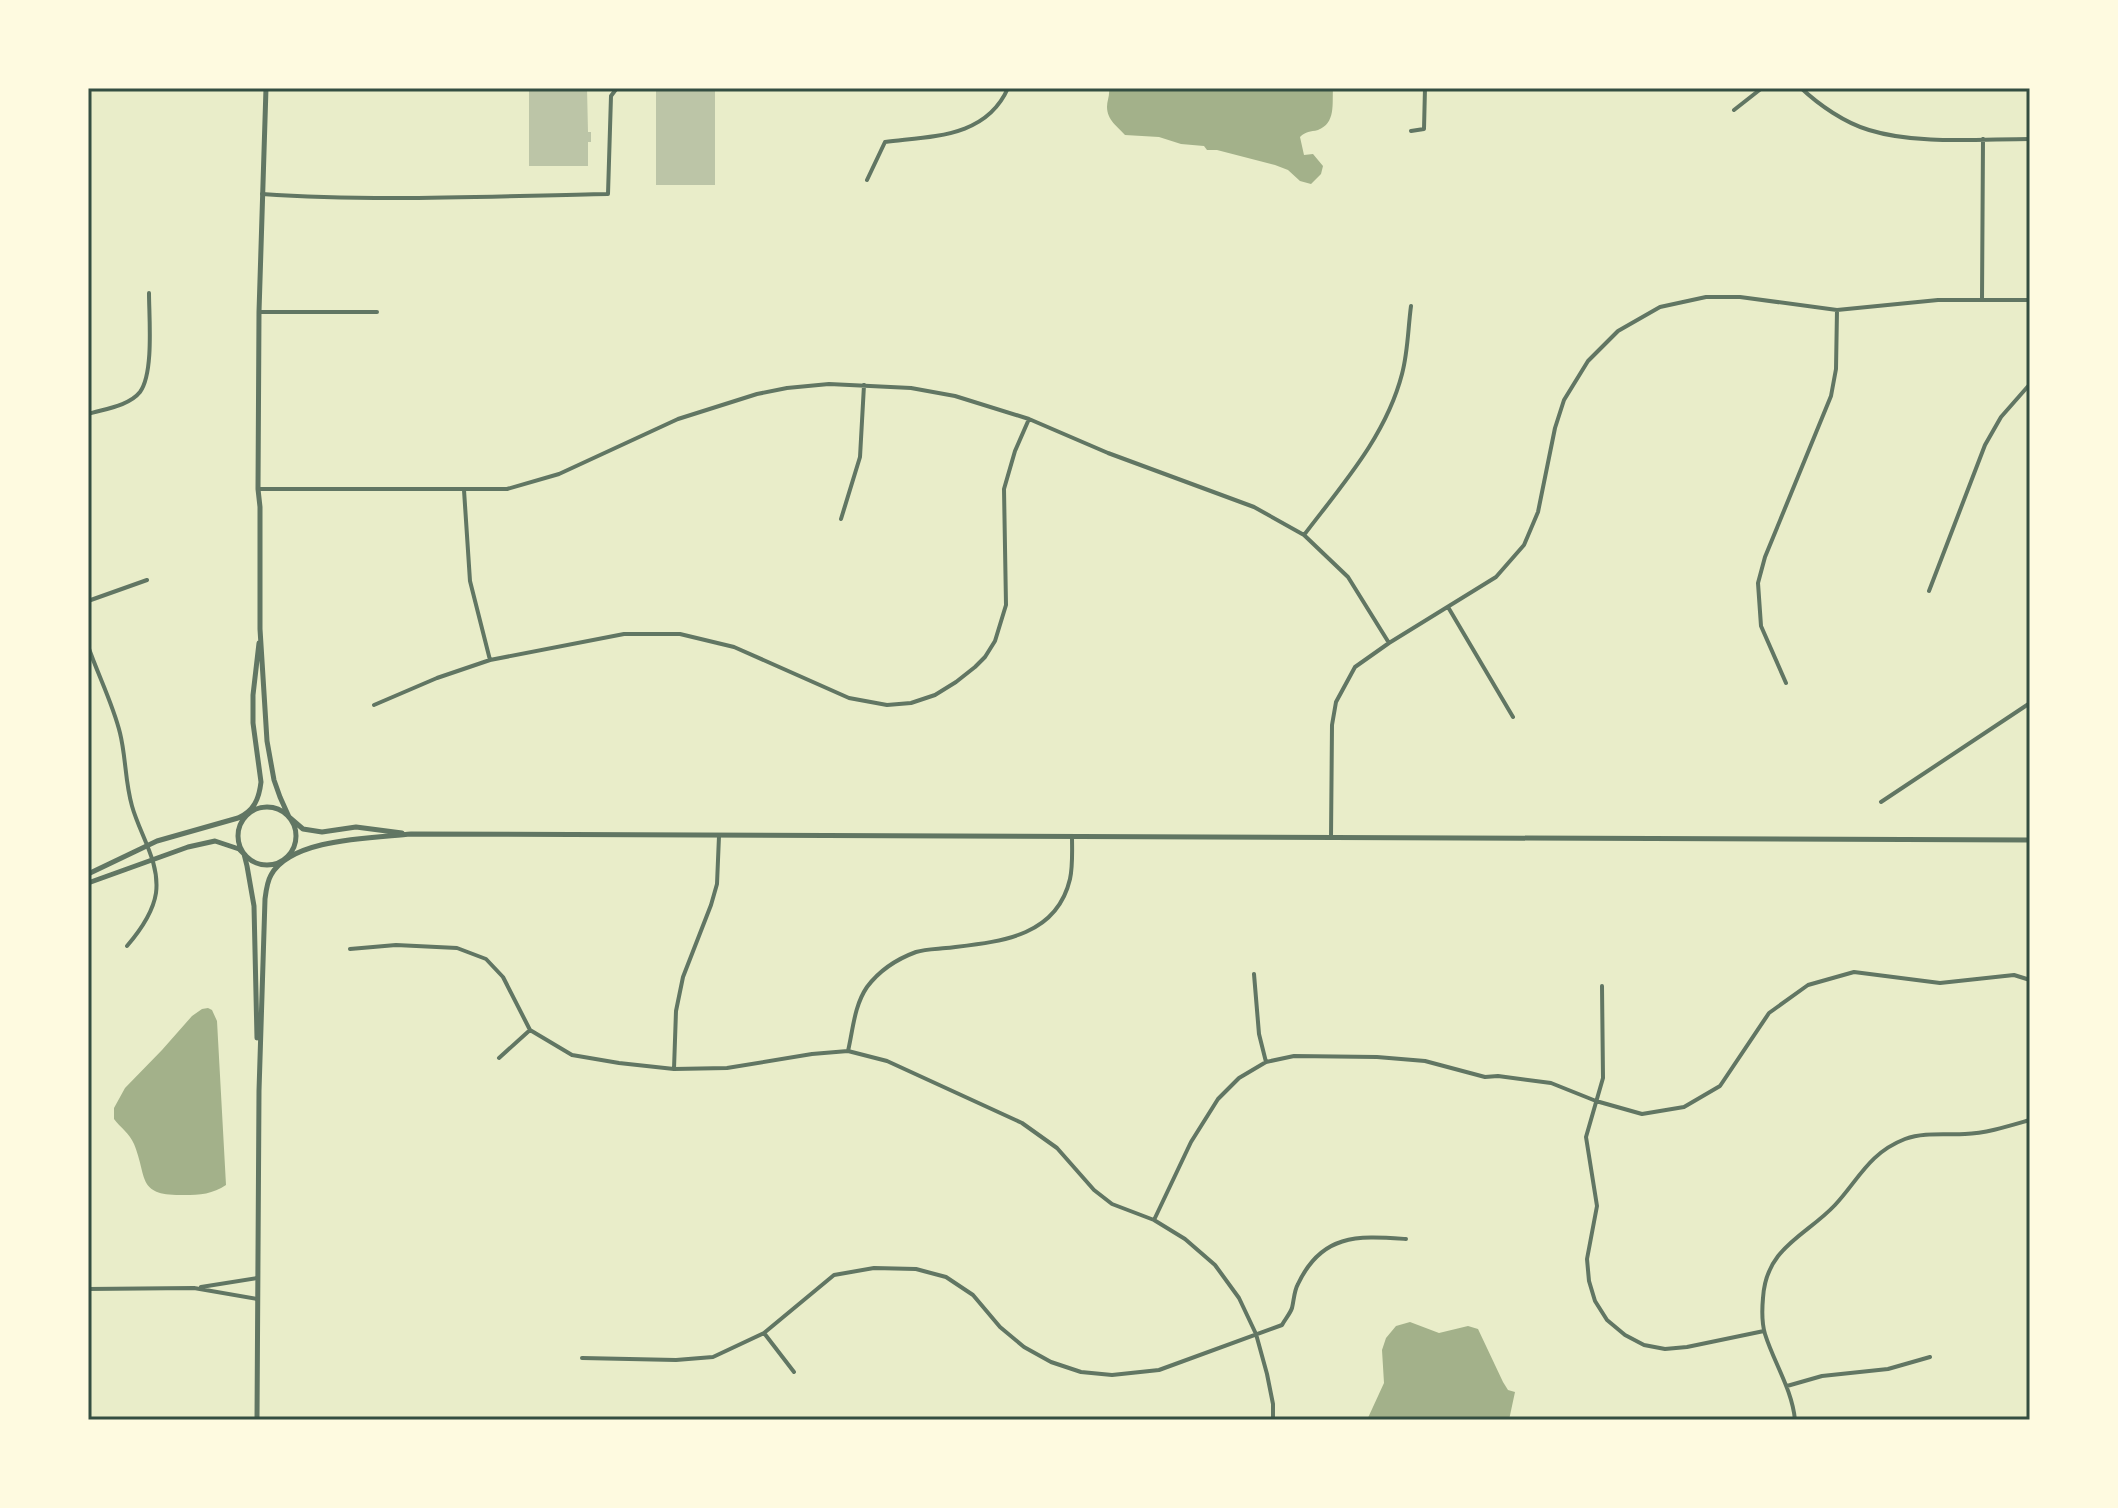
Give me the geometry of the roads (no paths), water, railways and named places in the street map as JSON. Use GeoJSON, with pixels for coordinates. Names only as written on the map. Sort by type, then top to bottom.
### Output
{"type":"FeatureCollection","features":[{"type":"Feature","properties":{"kind":"street"},"geometry":{"type":"LineString","coordinates":[[257,1420],[259,1091],[265,899],[270,876],[294,848],[296,839],[294,825],[274,780],[267,741],[260,629],[259,312],[266,88]]}},
{"type":"Feature","properties":{"kind":"street"},"geometry":{"type":"LineString","coordinates":[[262,194],[308,197],[608,194],[611,96],[617,88]]}},
{"type":"Feature","properties":{"kind":"street"},"geometry":{"type":"LineString","coordinates":[[867,180],[885,142],[960,132],[982,121],[1002,102],[1008,88]]}},
{"type":"Feature","properties":{"kind":"street"},"geometry":{"type":"LineString","coordinates":[[1411,131],[1424,129],[1425,88]]}},
{"type":"Feature","properties":{"kind":"street"},"geometry":{"type":"LineString","coordinates":[[1734,110],[1762,88]]}},
{"type":"Feature","properties":{"kind":"street"},"geometry":{"type":"LineString","coordinates":[[1801,88],[1820,106],[1867,130],[1910,138],[2030,139]]}},
{"type":"Feature","properties":{"kind":"street"},"geometry":{"type":"LineString","coordinates":[[1982,299],[1983,139]]}},
{"type":"Feature","properties":{"kind":"street"},"geometry":{"type":"LineString","coordinates":[[88,414],[123,404],[139,393],[148,371],[149,293]]}},
{"type":"Feature","properties":{"kind":"street"},"geometry":{"type":"LineString","coordinates":[[1331,838],[1332,725],[1336,702],[1355,667],[1496,577],[1524,545],[1538,512],[1555,428],[1564,400],[1588,361],[1618,331],[1660,307],[1706,297],[1740,297],[1837,310],[1938,300],[2030,300]]}},
{"type":"Feature","properties":{"kind":"street"},"geometry":{"type":"LineString","coordinates":[[1304,535],[1368,451],[1387,419],[1403,373],[1411,306]]}},
{"type":"Feature","properties":{"kind":"street"},"geometry":{"type":"LineString","coordinates":[[1786,683],[1761,626],[1758,583],[1765,557],[1831,396],[1836,369],[1837,310]]}},
{"type":"Feature","properties":{"kind":"street"},"geometry":{"type":"LineString","coordinates":[[259,312],[377,312]]}},
{"type":"Feature","properties":{"kind":"street"},"geometry":{"type":"LineString","coordinates":[[258,489],[507,489],[559,474],[678,419],[757,394],[829,384],[911,388],[955,396],[1029,419],[1108,453],[1254,507],[1304,535],[1348,577],[1389,643]]}},
{"type":"Feature","properties":{"kind":"street"},"geometry":{"type":"LineString","coordinates":[[1929,591],[1985,445],[2001,417],[2030,384]]}},
{"type":"Feature","properties":{"kind":"street"},"geometry":{"type":"LineString","coordinates":[[841,519],[860,457],[864,385]]}},
{"type":"Feature","properties":{"kind":"street"},"geometry":{"type":"LineString","coordinates":[[374,705],[490,660],[624,634],[680,634],[734,647],[849,698],[887,705],[911,703],[935,695],[975,667],[995,641],[1006,605],[1004,489],[1015,451],[1029,419]]}},
{"type":"Feature","properties":{"kind":"street"},"geometry":{"type":"LineString","coordinates":[[464,490],[470,581],[490,660]]}},
{"type":"Feature","properties":{"kind":"street"},"geometry":{"type":"LineString","coordinates":[[88,601],[147,580]]}},
{"type":"Feature","properties":{"kind":"street"},"geometry":{"type":"LineString","coordinates":[[1448,607],[1513,717]]}},
{"type":"Feature","properties":{"kind":"street"},"geometry":{"type":"LineString","coordinates":[[259,1091],[254,906],[240,834],[243,820],[255,804],[261,782],[253,723],[260,629]]}},
{"type":"Feature","properties":{"kind":"street"},"geometry":{"type":"LineString","coordinates":[[88,646],[120,732],[131,803],[152,857],[156,895],[141,929],[127,946]]}},
{"type":"Feature","properties":{"kind":"street"},"geometry":{"type":"LineString","coordinates":[[1881,802],[2030,703]]}},
{"type":"Feature","properties":{"kind":"street"},"geometry":{"type":"LineString","coordinates":[[88,874],[146,845],[260,808],[282,811],[303,829],[314,832],[356,827],[411,834]]}},
{"type":"Feature","properties":{"kind":"street"},"geometry":{"type":"LineString","coordinates":[[88,883],[152,857],[215,841],[239,849],[251,861],[265,864],[332,843],[411,834],[2030,840]]}},
{"type":"Feature","properties":{"kind":"street"},"geometry":{"type":"LineString","coordinates":[[674,1069],[678,1000],[683,977],[717,884],[719,836]]}},
{"type":"Feature","properties":{"kind":"street"},"geometry":{"type":"LineString","coordinates":[[848,1051],[857,1005],[867,987],[899,959],[919,951],[995,942],[1018,936],[1038,926],[1053,913],[1070,878],[1072,836]]}},
{"type":"Feature","properties":{"kind":"street"},"geometry":{"type":"LineString","coordinates":[[350,949],[396,945],[457,948],[486,959],[503,977],[530,1030],[572,1055],[674,1069],[727,1068],[848,1051],[887,1061],[1022,1123],[1057,1148],[1094,1190],[1112,1204],[1154,1220],[1185,1239],[1215,1265],[1239,1298],[1256,1334],[1270,1389],[1273,1420]]}},
{"type":"Feature","properties":{"kind":"street"},"geometry":{"type":"LineString","coordinates":[[1154,1220],[1191,1142],[1218,1099],[1239,1078],[1266,1062],[1294,1056],[1400,1058],[1448,1066],[1485,1077],[1551,1083],[1596,1101],[1642,1114],[1684,1107],[1720,1086],[1769,1013],[1808,985],[1854,972],[1940,983],[2014,975],[2030,980]]}},
{"type":"Feature","properties":{"kind":"street"},"geometry":{"type":"LineString","coordinates":[[1254,974],[1259,1034],[1266,1062]]}},
{"type":"Feature","properties":{"kind":"street"},"geometry":{"type":"LineString","coordinates":[[1602,986],[1603,1078],[1586,1137],[1597,1206],[1587,1259],[1595,1301],[1607,1320],[1625,1335],[1644,1345],[1665,1349],[1764,1331]]}},
{"type":"Feature","properties":{"kind":"street"},"geometry":{"type":"LineString","coordinates":[[499,1058],[530,1030]]}},
{"type":"Feature","properties":{"kind":"street"},"geometry":{"type":"LineString","coordinates":[[1795,1420],[1787,1386],[1764,1331],[1763,1297],[1778,1257],[1792,1240],[1835,1206],[1881,1151],[1916,1135],[1991,1131],[2030,1120]]}},
{"type":"Feature","properties":{"kind":"street"},"geometry":{"type":"LineString","coordinates":[[582,1358],[676,1360],[713,1357],[764,1333],[834,1275],[874,1268],[916,1269],[946,1277],[973,1295],[1000,1327],[1024,1347],[1051,1362],[1081,1372],[1112,1375],[1159,1370],[1282,1325],[1308,1265],[1326,1248],[1367,1236],[1406,1239]]}},
{"type":"Feature","properties":{"kind":"street"},"geometry":{"type":"LineString","coordinates":[[88,1289],[194,1288],[257,1278]]}},
{"type":"Feature","properties":{"kind":"street"},"geometry":{"type":"LineString","coordinates":[[194,1288],[257,1299]]}},
{"type":"Feature","properties":{"kind":"street"},"geometry":{"type":"LineString","coordinates":[[764,1333],[794,1372]]}},
{"type":"Feature","properties":{"kind":"street"},"geometry":{"type":"LineString","coordinates":[[1787,1386],[1822,1376],[1888,1369],[1930,1357]]}}]}
